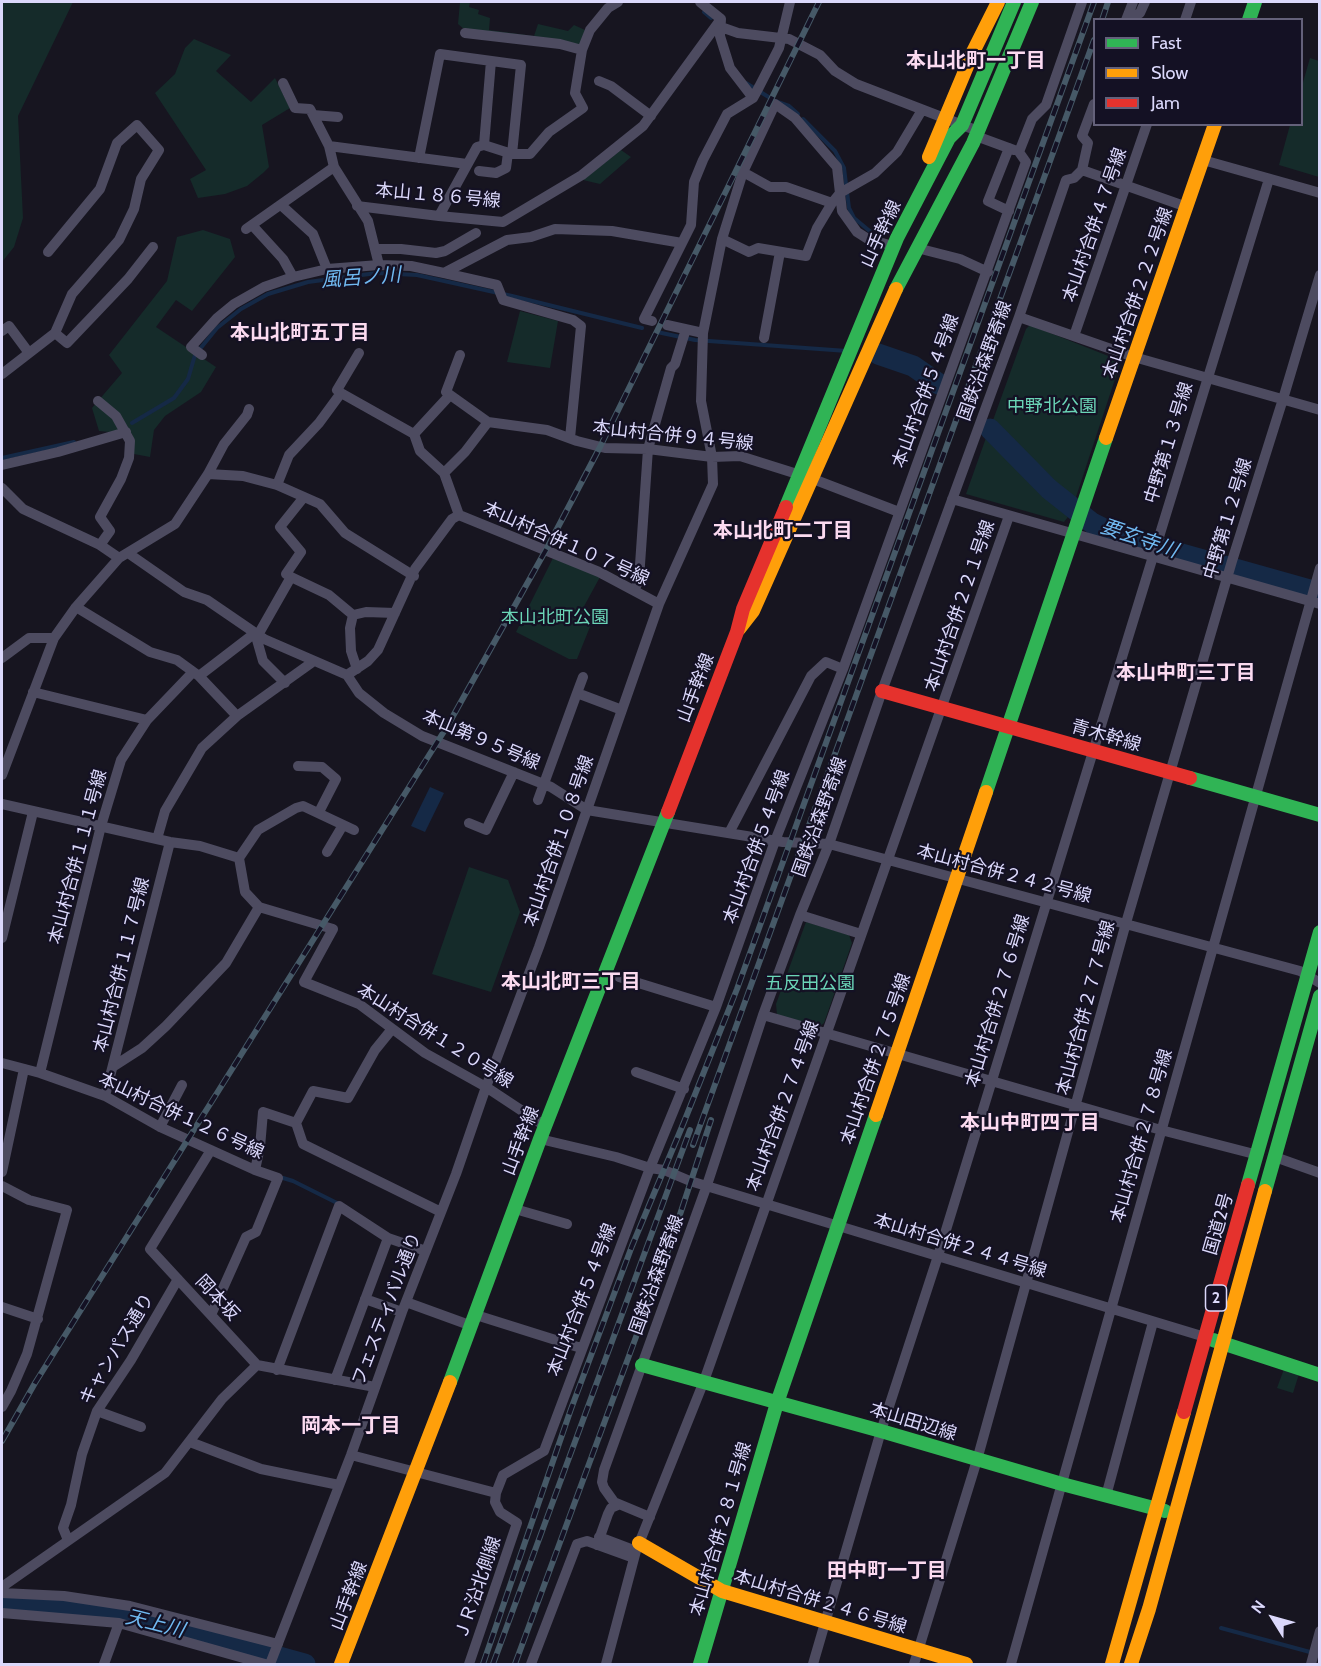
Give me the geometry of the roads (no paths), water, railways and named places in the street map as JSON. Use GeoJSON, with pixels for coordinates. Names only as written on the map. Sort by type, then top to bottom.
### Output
{"type":"FeatureCollection","features":[{"type":"Feature","properties":{"kind":"main road"},"geometry":{"type":"LineString","coordinates":[[895,242],[973,52],[998,2]]}},
{"type":"Feature","properties":{"kind":"main road","name":"山手幹線"},"geometry":{"type":"LineString","coordinates":[[917,248],[925,220],[961,144],[962,125],[1014,2]]}},
{"type":"Feature","properties":{"kind":"main road","name":"山手幹線"},"geometry":{"type":"LineString","coordinates":[[737,632],[751,616],[813,480],[870,346],[917,248],[977,133],[1032,2]]}},
{"type":"Feature","properties":{"kind":"main road"},"geometry":{"type":"LineString","coordinates":[[1250,18],[1255,2]]}},
{"type":"Feature","properties":{"kind":"main road","name":"山手幹線"},"geometry":{"type":"LineString","coordinates":[[341,1665],[417,1472],[543,1133],[665,822],[737,632],[742,609],[895,242],[949,138],[962,125]]}},
{"type":"Feature","properties":{"kind":"main road","name":"本山村合併２２２号線"},"geometry":{"type":"LineString","coordinates":[[1074,534],[1214,126]]}},
{"type":"Feature","properties":{"kind":"main road"},"geometry":{"type":"LineString","coordinates":[[1008,726],[1074,534]]}},
{"type":"Feature","properties":{"kind":"main road","name":"青木幹線"},"geometry":{"type":"LineString","coordinates":[[882,691],[942,706],[1170,774],[1320,815]]}},
{"type":"Feature","properties":{"kind":"main road","name":"本山村合併２７５号線"},"geometry":{"type":"LineString","coordinates":[[777,1403],[1008,726]]}},
{"type":"Feature","properties":{"kind":"main road","name":"国道2号"},"geometry":{"type":"LineString","coordinates":[[1112,1665],[1320,932]]}},
{"type":"Feature","properties":{"kind":"main road","name":"国道2号"},"geometry":{"type":"LineString","coordinates":[[1131,1665],[1149,1609],[1320,996]]}},
{"type":"Feature","properties":{"kind":"main road"},"geometry":{"type":"LineString","coordinates":[[1205,1337],[1320,1375]]}},
{"type":"Feature","properties":{"kind":"main road","name":"本山田辺線"},"geometry":{"type":"LineString","coordinates":[[642,1365],[1174,1514]]}},
{"type":"Feature","properties":{"kind":"main road","name":"本山村合併２８１号線"},"geometry":{"type":"LineString","coordinates":[[700,1665],[777,1403]]}},
{"type":"Feature","properties":{"kind":"main road","name":"本山村合併２４６号線"},"geometry":{"type":"LineString","coordinates":[[636,1551],[722,1591],[966,1665]]}},
{"type":"Feature","properties":{"kind":"street"},"geometry":{"type":"LineString","coordinates":[[439,216],[477,147],[484,145],[510,154],[530,154],[549,132],[583,108],[575,93],[582,50],[590,30],[608,8],[618,2]]}},
{"type":"Feature","properties":{"kind":"street"},"geometry":{"type":"LineString","coordinates":[[652,321],[644,319],[691,225],[694,182],[703,160],[727,114],[754,97],[779,48],[780,36],[790,2]]}},
{"type":"Feature","properties":{"kind":"street"},"geometry":{"type":"LineString","coordinates":[[1009,211],[988,201],[1032,119],[1046,105],[1082,2]]}},
{"type":"Feature","properties":{"kind":"street"},"geometry":{"type":"LineString","coordinates":[[1128,18],[1133,2]]}},
{"type":"Feature","properties":{"kind":"street"},"geometry":{"type":"LineString","coordinates":[[1131,18],[1140,13],[1145,2]]}},
{"type":"Feature","properties":{"kind":"street"},"geometry":{"type":"LineString","coordinates":[[1186,18],[1191,2]]}},
{"type":"Feature","properties":{"kind":"street"},"geometry":{"type":"LineString","coordinates":[[706,4],[721,23],[738,33],[780,36],[820,55],[835,71],[856,84],[962,125],[1014,150]]}},
{"type":"Feature","properties":{"kind":"street"},"geometry":{"type":"LineString","coordinates":[[721,23],[720,36],[730,68],[754,97]]}},
{"type":"Feature","properties":{"kind":"street","name":"本山１８６号線"},"geometry":{"type":"LineString","coordinates":[[357,206],[503,222],[582,175],[643,126],[721,23]]}},
{"type":"Feature","properties":{"kind":"street"},"geometry":{"type":"LineString","coordinates":[[465,33],[560,44],[582,50]]}},
{"type":"Feature","properties":{"kind":"street"},"geometry":{"type":"LineString","coordinates":[[419,158],[440,54],[521,65],[510,154],[506,168],[496,173],[479,171]]}},
{"type":"Feature","properties":{"kind":"street"},"geometry":{"type":"LineString","coordinates":[[484,145],[491,61]]}},
{"type":"Feature","properties":{"kind":"street"},"geometry":{"type":"LineString","coordinates":[[599,81],[611,86],[651,116]]}},
{"type":"Feature","properties":{"kind":"street"},"geometry":{"type":"LineString","coordinates":[[283,83],[295,108],[310,109],[329,146],[334,167],[368,221],[379,265]]}},
{"type":"Feature","properties":{"kind":"street","name":"本山村合併１０８号線"},"geometry":{"type":"LineString","coordinates":[[486,1087],[539,947],[659,604],[713,484],[712,457],[701,401],[703,334],[722,239],[743,172],[775,104],[795,118],[837,167],[840,193]]}},
{"type":"Feature","properties":{"kind":"street"},"geometry":{"type":"LineString","coordinates":[[1093,109],[1082,136],[1088,143],[1082,170],[1187,207]]}},
{"type":"Feature","properties":{"kind":"street"},"geometry":{"type":"LineString","coordinates":[[722,239],[749,252],[758,248],[806,256],[817,228],[832,203],[840,193],[852,188],[875,172],[897,152],[922,110]]}},
{"type":"Feature","properties":{"kind":"street"},"geometry":{"type":"LineString","coordinates":[[313,115],[338,117]]}},
{"type":"Feature","properties":{"kind":"street"},"geometry":{"type":"LineString","coordinates":[[2,374],[55,333],[72,294],[119,240],[134,209],[141,179],[159,150],[137,125],[117,143],[100,189],[48,252]]}},
{"type":"Feature","properties":{"kind":"street","name":"本山村合併４７号線"},"geometry":{"type":"LineString","coordinates":[[1074,336],[1146,126]]}},
{"type":"Feature","properties":{"kind":"street"},"geometry":{"type":"LineString","coordinates":[[329,146],[467,164]]}},
{"type":"Feature","properties":{"kind":"street","name":"本山村合併５４号線"},"geometry":{"type":"LineString","coordinates":[[496,1493],[503,1475],[544,1451],[650,1168],[716,1007],[775,840],[843,669],[988,272],[1026,162],[1014,150]]}},
{"type":"Feature","properties":{"kind":"street"},"geometry":{"type":"LineString","coordinates":[[1203,160],[1320,193]]}},
{"type":"Feature","properties":{"kind":"street"},"geometry":{"type":"LineString","coordinates":[[293,277],[283,259],[249,227],[334,167]]}},
{"type":"Feature","properties":{"kind":"street","name":"国鉄沿森野寄線"},"geometry":{"type":"LineString","coordinates":[[615,1502],[602,1482],[604,1470],[707,1185],[763,1015],[829,844],[1066,180],[1074,178],[1082,170]]}},
{"type":"Feature","properties":{"kind":"street"},"geometry":{"type":"LineString","coordinates":[[743,172],[770,187],[786,187],[832,203]]}},
{"type":"Feature","properties":{"kind":"street","name":"中野第１３号線"},"geometry":{"type":"LineString","coordinates":[[1092,751],[1269,179]]}},
{"type":"Feature","properties":{"kind":"street"},"geometry":{"type":"LineString","coordinates":[[840,193],[842,211],[857,232],[868,239],[895,242]]}},
{"type":"Feature","properties":{"kind":"street"},"geometry":{"type":"LineString","coordinates":[[281,205],[313,234],[327,269]]}},
{"type":"Feature","properties":{"kind":"street"},"geometry":{"type":"LineString","coordinates":[[444,273],[507,240],[531,237],[555,229],[612,231],[682,243]]}},
{"type":"Feature","properties":{"kind":"street"},"geometry":{"type":"LineString","coordinates":[[376,249],[401,249],[436,254],[476,233]]}},
{"type":"Feature","properties":{"kind":"street"},"geometry":{"type":"LineString","coordinates":[[55,333],[67,343],[128,279],[153,248]]}},
{"type":"Feature","properties":{"kind":"street"},"geometry":{"type":"LineString","coordinates":[[917,248],[960,259],[988,272]]}},
{"type":"Feature","properties":{"kind":"street"},"geometry":{"type":"LineString","coordinates":[[764,338],[780,252]]}},
{"type":"Feature","properties":{"kind":"street"},"geometry":{"type":"LineString","coordinates":[[202,355],[192,346],[217,318],[234,304],[264,287],[293,277],[327,269],[379,265],[411,266],[444,273],[497,285],[503,300],[573,320],[581,326],[570,438]]}},
{"type":"Feature","properties":{"kind":"street","name":"中野第１２号線"},"geometry":{"type":"LineString","coordinates":[[1170,774],[1232,561],[1320,275]]}},
{"type":"Feature","properties":{"kind":"street"},"geometry":{"type":"LineString","coordinates":[[1019,317],[1134,357],[1320,410]]}},
{"type":"Feature","properties":{"kind":"street"},"geometry":{"type":"LineString","coordinates":[[668,325],[703,334]]}},
{"type":"Feature","properties":{"kind":"street"},"geometry":{"type":"LineString","coordinates":[[2,331],[9,326],[29,353]]}},
{"type":"Feature","properties":{"kind":"street"},"geometry":{"type":"LineString","coordinates":[[635,589],[639,579],[648,449],[671,368],[675,364],[686,330]]}},
{"type":"Feature","properties":{"kind":"street"},"geometry":{"type":"LineString","coordinates":[[277,485],[289,455],[319,423],[340,393],[338,390],[359,353]]}},
{"type":"Feature","properties":{"kind":"street"},"geometry":{"type":"LineString","coordinates":[[414,434],[448,394],[460,355]]}},
{"type":"Feature","properties":{"kind":"street"},"geometry":{"type":"LineString","coordinates":[[340,393],[414,434],[420,452],[444,473],[459,515],[452,519],[415,569],[414,576],[378,650],[352,672]]}},
{"type":"Feature","properties":{"kind":"street","name":"本山村合併９４号線"},"geometry":{"type":"LineString","coordinates":[[448,394],[488,422],[547,430],[605,448],[648,449],[712,457],[740,456],[899,512]]}},
{"type":"Feature","properties":{"kind":"street"},"geometry":{"type":"LineString","coordinates":[[98,401],[116,416],[130,441],[129,458],[100,518],[110,531],[100,545]]}},
{"type":"Feature","properties":{"kind":"street"},"geometry":{"type":"LineString","coordinates":[[2,775],[54,638],[76,607],[123,555],[175,524],[208,474],[224,444],[247,415],[249,409]]}},
{"type":"Feature","properties":{"kind":"street"},"geometry":{"type":"LineString","coordinates":[[444,473],[465,452],[488,422]]}},
{"type":"Feature","properties":{"kind":"street"},"geometry":{"type":"LineString","coordinates":[[2,465],[58,452],[126,432]]}},
{"type":"Feature","properties":{"kind":"street"},"geometry":{"type":"LineString","coordinates":[[208,474],[243,476],[277,485],[320,504],[345,533],[414,576]]}},
{"type":"Feature","properties":{"kind":"street","name":"本山第９５号線"},"geometry":{"type":"LineString","coordinates":[[2,488],[23,509],[123,555],[184,592],[207,600],[257,634],[314,661],[352,672],[359,693],[384,713],[422,736],[544,784],[587,810],[775,840],[829,844]]}},
{"type":"Feature","properties":{"kind":"street"},"geometry":{"type":"LineString","coordinates":[[304,497],[280,527],[302,552],[286,574],[329,595],[353,615]]}},
{"type":"Feature","properties":{"kind":"street"},"geometry":{"type":"LineString","coordinates":[[952,499],[1315,602]]}},
{"type":"Feature","properties":{"kind":"street","name":"本山村合併１０７号線"},"geometry":{"type":"LineString","coordinates":[[459,515],[599,572],[635,589],[659,604]]}},
{"type":"Feature","properties":{"kind":"street","name":"本山村合併２２１号線"},"geometry":{"type":"LineString","coordinates":[[942,706],[1009,516]]}},
{"type":"Feature","properties":{"kind":"street","name":"本山村合併２７８号線"},"geometry":{"type":"LineString","coordinates":[[1011,1665],[1212,947],[1315,602],[1315,584],[1320,568]]}},
{"type":"Feature","properties":{"kind":"street"},"geometry":{"type":"LineString","coordinates":[[285,683],[263,661],[257,634],[291,577]]}},
{"type":"Feature","properties":{"kind":"street"},"geometry":{"type":"LineString","coordinates":[[76,607],[150,652],[177,660],[195,674],[237,716]]}},
{"type":"Feature","properties":{"kind":"street"},"geometry":{"type":"LineString","coordinates":[[353,615],[366,612],[395,613]]}},
{"type":"Feature","properties":{"kind":"street"},"geometry":{"type":"LineString","coordinates":[[352,672],[350,628],[353,615]]}},
{"type":"Feature","properties":{"kind":"street","name":"本山村合併１１１号線"},"geometry":{"type":"LineString","coordinates":[[40,1073],[101,826],[121,760],[147,720],[195,674],[257,634]]}},
{"type":"Feature","properties":{"kind":"street"},"geometry":{"type":"LineString","coordinates":[[4,651],[29,638],[54,638]]}},
{"type":"Feature","properties":{"kind":"street"},"geometry":{"type":"LineString","coordinates":[[157,839],[165,811],[202,748],[237,716],[314,661]]}},
{"type":"Feature","properties":{"kind":"street"},"geometry":{"type":"LineString","coordinates":[[729,833],[811,676],[826,662],[843,669]]}},
{"type":"Feature","properties":{"kind":"street"},"geometry":{"type":"LineString","coordinates":[[538,800],[583,677]]}},
{"type":"Feature","properties":{"kind":"street"},"geometry":{"type":"LineString","coordinates":[[33,692],[147,720]]}},
{"type":"Feature","properties":{"kind":"street"},"geometry":{"type":"LineString","coordinates":[[577,693],[622,710]]}},
{"type":"Feature","properties":{"kind":"street","name":"本山村合併２７４号線"},"geometry":{"type":"LineString","coordinates":[[606,1665],[636,1551],[704,1382],[942,706]]}},
{"type":"Feature","properties":{"kind":"street","name":"本山村合併２７６号線"},"geometry":{"type":"LineString","coordinates":[[813,1665],[881,1431],[938,1256],[1092,751]]}},
{"type":"Feature","properties":{"kind":"street"},"geometry":{"type":"LineString","coordinates":[[298,766],[322,767],[336,779],[319,813]]}},
{"type":"Feature","properties":{"kind":"street"},"geometry":{"type":"LineString","coordinates":[[469,823],[486,830],[514,772]]}},
{"type":"Feature","properties":{"kind":"street","name":"本山村合併２７７号線"},"geometry":{"type":"LineString","coordinates":[[914,1665],[977,1460],[1126,923],[1170,774]]}},
{"type":"Feature","properties":{"kind":"street"},"geometry":{"type":"LineString","coordinates":[[2,804],[170,842],[200,846],[239,858]]}},
{"type":"Feature","properties":{"kind":"street"},"geometry":{"type":"LineString","coordinates":[[114,1066],[142,1048],[166,1026],[226,963],[259,907],[245,892],[239,858],[260,828],[303,806],[354,830]]}},
{"type":"Feature","properties":{"kind":"street"},"geometry":{"type":"LineString","coordinates":[[2,938],[33,812]]}},
{"type":"Feature","properties":{"kind":"street"},"geometry":{"type":"LineString","coordinates":[[327,852],[343,825]]}},
{"type":"Feature","properties":{"kind":"street","name":"本山村合併１１７号線"},"geometry":{"type":"LineString","coordinates":[[105,1096],[170,842]]}},
{"type":"Feature","properties":{"kind":"street","name":"本山村合併２４２号線"},"geometry":{"type":"LineString","coordinates":[[829,844],[1300,971],[1320,983]]}},
{"type":"Feature","properties":{"kind":"street","name":"本山村合併１２０号線"},"geometry":{"type":"LineString","coordinates":[[259,907],[333,929],[304,982],[359,1004],[425,1053],[486,1087],[543,1133],[707,1185]]}},
{"type":"Feature","properties":{"kind":"street"},"geometry":{"type":"LineString","coordinates":[[800,915],[861,934]]}},
{"type":"Feature","properties":{"kind":"street"},"geometry":{"type":"LineString","coordinates":[[619,977],[716,1007]]}},
{"type":"Feature","properties":{"kind":"street"},"geometry":{"type":"LineString","coordinates":[[763,1015],[1161,1130],[1258,1155]]}},
{"type":"Feature","properties":{"kind":"street"},"geometry":{"type":"LineString","coordinates":[[392,1029],[375,1050],[348,1098],[313,1091],[296,1123],[303,1144],[322,1152],[341,1165],[441,1212]]}},
{"type":"Feature","properties":{"kind":"street","name":"本山村合併１２６号線"},"geometry":{"type":"LineString","coordinates":[[2,1063],[40,1073],[105,1096],[160,1126],[255,1170],[278,1178],[256,1232],[246,1237],[211,1315]]}},
{"type":"Feature","properties":{"kind":"street"},"geometry":{"type":"LineString","coordinates":[[2,1172],[24,1069]]}},
{"type":"Feature","properties":{"kind":"street"},"geometry":{"type":"LineString","coordinates":[[636,1072],[684,1089]]}},
{"type":"Feature","properties":{"kind":"street"},"geometry":{"type":"LineString","coordinates":[[160,1126],[182,1085]]}},
{"type":"Feature","properties":{"kind":"street","name":"フェスティバル通り"},"geometry":{"type":"LineString","coordinates":[[270,1665],[351,1455],[486,1087]]}},
{"type":"Feature","properties":{"kind":"street"},"geometry":{"type":"LineString","coordinates":[[255,1170],[260,1147],[263,1112],[296,1123]]}},
{"type":"Feature","properties":{"kind":"street","name":"岡本坂"},"geometry":{"type":"LineString","coordinates":[[211,1150],[150,1249],[257,1365]]}},
{"type":"Feature","properties":{"kind":"street"},"geometry":{"type":"LineString","coordinates":[[1275,1157],[1320,1173]]}},
{"type":"Feature","properties":{"kind":"street","name":"本山村合併２４４号線"},"geometry":{"type":"LineString","coordinates":[[707,1185],[1205,1337]]}},
{"type":"Feature","properties":{"kind":"street"},"geometry":{"type":"LineString","coordinates":[[2,1186],[29,1200],[67,1210],[38,1319],[23,1363],[2,1407]]}},
{"type":"Feature","properties":{"kind":"street"},"geometry":{"type":"LineString","coordinates":[[277,1370],[339,1206],[388,1238],[426,1251]]}},
{"type":"Feature","properties":{"kind":"street"},"geometry":{"type":"LineString","coordinates":[[515,1209],[567,1224]]}},
{"type":"Feature","properties":{"kind":"street"},"geometry":{"type":"LineString","coordinates":[[335,1380],[388,1238]]}},
{"type":"Feature","properties":{"kind":"street","name":"キャンパス通り"},"geometry":{"type":"LineString","coordinates":[[68,1540],[63,1528],[71,1505],[82,1454],[97,1411],[131,1360],[178,1279]]}},
{"type":"Feature","properties":{"kind":"street"},"geometry":{"type":"LineString","coordinates":[[365,1299],[474,1321],[581,1348]]}},
{"type":"Feature","properties":{"kind":"street"},"geometry":{"type":"LineString","coordinates":[[2,1307],[38,1319]]}},
{"type":"Feature","properties":{"kind":"street"},"geometry":{"type":"LineString","coordinates":[[1106,1496],[1153,1322]]}},
{"type":"Feature","properties":{"kind":"street"},"geometry":{"type":"LineString","coordinates":[[2,1588],[161,1476],[222,1399],[257,1365],[375,1387]]}},
{"type":"Feature","properties":{"kind":"street"},"geometry":{"type":"LineString","coordinates":[[97,1411],[141,1426]]}},
{"type":"Feature","properties":{"kind":"street"},"geometry":{"type":"LineString","coordinates":[[190,1442],[261,1469],[339,1485]]}},
{"type":"Feature","properties":{"kind":"street"},"geometry":{"type":"LineString","coordinates":[[351,1455],[496,1493]]}},
{"type":"Feature","properties":{"kind":"street","name":"ＪＲ沿北側線"},"geometry":{"type":"LineString","coordinates":[[469,1665],[517,1523],[500,1512],[495,1502],[496,1493]]}},
{"type":"Feature","properties":{"kind":"street"},"geometry":{"type":"LineString","coordinates":[[599,1539],[615,1502],[650,1517]]}},
{"type":"Feature","properties":{"kind":"street"},"geometry":{"type":"LineString","coordinates":[[531,1665],[577,1544],[599,1539],[636,1551]]}},
{"type":"Feature","properties":{"kind":"street"},"geometry":{"type":"LineString","coordinates":[[2,1588],[130,1606],[278,1644]]}},
{"type":"Feature","properties":{"kind":"street"},"geometry":{"type":"LineString","coordinates":[[2,1613],[119,1623],[265,1665]]}},
{"type":"Feature","properties":{"kind":"street"},"geometry":{"type":"LineString","coordinates":[[104,1665],[119,1623]]}},
{"type":"Feature","properties":{"kind":"street"},"geometry":{"type":"LineString","coordinates":[[1311,1665],[1320,1631]]}},
{"type":"Feature","properties":{"kind":"water"},"geometry":{"type":"Polygon","coordinates":[[[430,787],[444,793],[425,832],[411,826],[430,787]]]}},
{"type":"Feature","properties":{"kind":"waterway","name":"要玄寺川"},"geometry":{"type":"LineString","coordinates":[[704,12],[711,18]]}},
{"type":"Feature","properties":{"kind":"waterway"},"geometry":{"type":"LineString","coordinates":[[746,83],[775,101],[789,106],[798,114]]}},
{"type":"Feature","properties":{"kind":"waterway"},"geometry":{"type":"LineString","coordinates":[[803,119],[835,151],[844,168],[849,208],[854,218],[872,233],[881,236]]}},
{"type":"Feature","properties":{"kind":"waterway","name":"風呂ノ川"},"geometry":{"type":"LineString","coordinates":[[132,423],[174,398],[188,379],[195,355],[217,328],[241,309],[268,294],[308,282],[377,273],[417,275],[642,328]]}},
{"type":"Feature","properties":{"kind":"waterway","name":"風呂ノ川"},"geometry":{"type":"LineString","coordinates":[[657,332],[695,340],[847,351]]}},
{"type":"Feature","properties":{"kind":"waterway","name":"要玄寺川"},"geometry":{"type":"LineString","coordinates":[[878,354],[913,366],[939,384]]}},
{"type":"Feature","properties":{"kind":"waterway","name":"要玄寺川"},"geometry":{"type":"LineString","coordinates":[[990,429],[1049,489],[1092,523],[1118,536],[1320,593]]}},
{"type":"Feature","properties":{"kind":"waterway","name":"風呂ノ川"},"geometry":{"type":"LineString","coordinates":[[2,458],[74,442]]}},
{"type":"Feature","properties":{"kind":"waterway"},"geometry":{"type":"LineString","coordinates":[[283,1178],[339,1204]]}},
{"type":"Feature","properties":{"kind":"waterway","name":"天上川"},"geometry":{"type":"LineString","coordinates":[[2,1601],[127,1615],[305,1664]]}},
{"type":"Feature","properties":{"kind":"waterway"},"geometry":{"type":"LineString","coordinates":[[1221,1628],[1310,1652]]}},
{"type":"Feature","properties":{"kind":"railway"},"geometry":{"type":"LineString","coordinates":[[2,1441],[35,1383],[448,725],[547,548],[600,447],[819,2]]}},
{"type":"Feature","properties":{"kind":"railway"},"geometry":{"type":"LineString","coordinates":[[483,1664],[571,1409],[632,1246],[737,989],[1094,2]]}},
{"type":"Feature","properties":{"kind":"railway"},"geometry":{"type":"LineString","coordinates":[[1103,18],[1108,2]]}},
{"type":"Feature","properties":{"kind":"railway"},"geometry":{"type":"LineString","coordinates":[[693,1145],[1093,43]]}},
{"type":"Feature","properties":{"kind":"railway"},"geometry":{"type":"LineString","coordinates":[[515,1664],[670,1245],[711,1120]]}},
{"type":"Feature","properties":{"kind":"railway"},"geometry":{"type":"LineString","coordinates":[[493,1664],[690,1130]]}},
{"type":"Feature","properties":{"kind":"district","name":"本山北町一丁目"},"geometry":{"type":"Point","coordinates":[976,61]}},
{"type":"Feature","properties":{"kind":"district","name":"本山北町五丁目"},"geometry":{"type":"Point","coordinates":[300,333]}},
{"type":"Feature","properties":{"kind":"district","name":"本山北町二丁目"},"geometry":{"type":"Point","coordinates":[783,531]}},
{"type":"Feature","properties":{"kind":"district","name":"本山中町三丁目"},"geometry":{"type":"Point","coordinates":[1186,673]}},
{"type":"Feature","properties":{"kind":"district","name":"本山北町三丁目"},"geometry":{"type":"Point","coordinates":[571,982]}},
{"type":"Feature","properties":{"kind":"district","name":"本山中町四丁目"},"geometry":{"type":"Point","coordinates":[1030,1123]}},
{"type":"Feature","properties":{"kind":"district","name":"岡本一丁目"},"geometry":{"type":"Point","coordinates":[351,1426]}},
{"type":"Feature","properties":{"kind":"district","name":"田中町一丁目"},"geometry":{"type":"Point","coordinates":[887,1571]}},
{"type":"Feature","properties":{"kind":"park label","name":"中野北公園"},"geometry":{"type":"Point","coordinates":[1052,407]}},
{"type":"Feature","properties":{"kind":"park label","name":"本山北町公園"},"geometry":{"type":"Point","coordinates":[555,618]}},
{"type":"Feature","properties":{"kind":"park label","name":"五反田公園"},"geometry":{"type":"Point","coordinates":[810,984]}}]}
